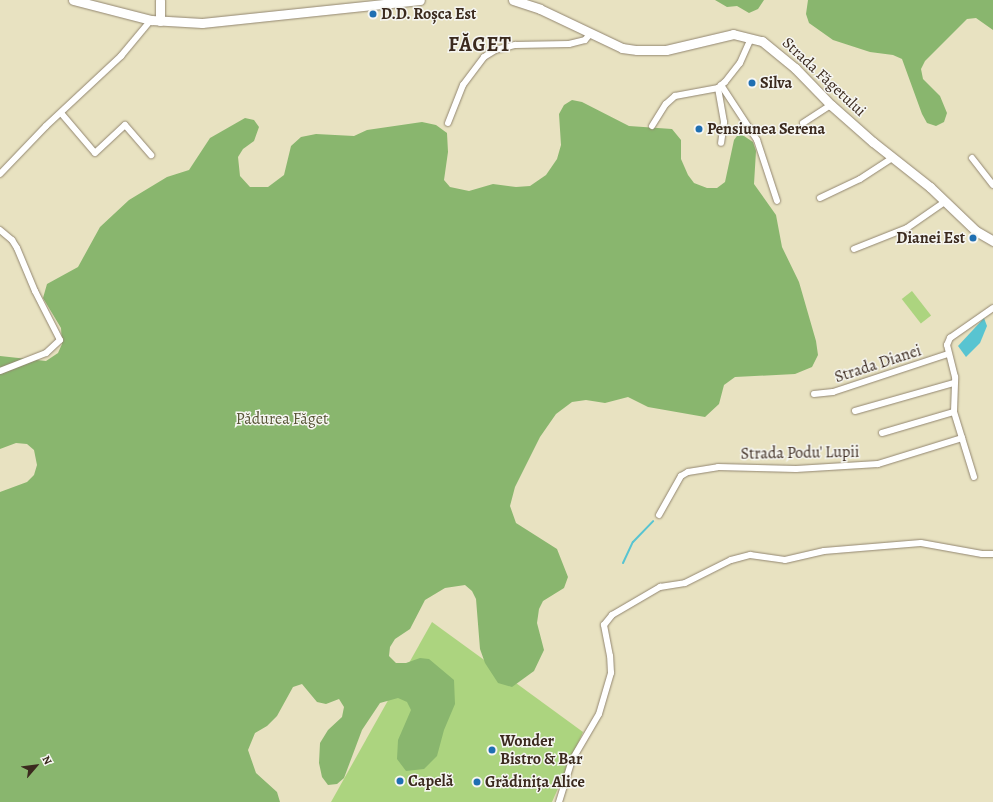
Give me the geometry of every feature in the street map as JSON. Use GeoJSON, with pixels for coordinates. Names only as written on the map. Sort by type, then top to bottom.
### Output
{"type":"FeatureCollection","features":[{"type":"Feature","properties":{"kind":"main road"},"geometry":{"type":"LineString","coordinates":[[73,0],[155,20],[221,22],[379,2],[420,0]]}},
{"type":"Feature","properties":{"kind":"main road"},"geometry":{"type":"LineString","coordinates":[[155,20],[160,0]]}},
{"type":"Feature","properties":{"kind":"main road","name":"Strada Făgetului"},"geometry":{"type":"LineString","coordinates":[[512,0],[540,9],[622,48],[637,50],[666,50],[733,34],[762,42],[781,55],[831,105],[892,158],[946,201],[976,231],[993,241]]}},
{"type":"Feature","properties":{"kind":"street"},"geometry":{"type":"LineString","coordinates":[[0,174],[121,56],[155,20]]}},
{"type":"Feature","properties":{"kind":"street"},"geometry":{"type":"LineString","coordinates":[[448,123],[463,85],[484,57],[495,50],[504,46],[569,44],[585,40],[590,34]]}},
{"type":"Feature","properties":{"kind":"street"},"geometry":{"type":"LineString","coordinates":[[652,126],[666,104],[675,96],[720,86],[740,63],[751,38]]}},
{"type":"Feature","properties":{"kind":"street"},"geometry":{"type":"LineString","coordinates":[[720,86],[724,122],[721,143]]}},
{"type":"Feature","properties":{"kind":"street"},"geometry":{"type":"LineString","coordinates":[[720,86],[757,140],[777,201]]}},
{"type":"Feature","properties":{"kind":"street"},"geometry":{"type":"LineString","coordinates":[[803,123],[831,105]]}},
{"type":"Feature","properties":{"kind":"street"},"geometry":{"type":"LineString","coordinates":[[61,113],[95,153],[125,124],[151,155]]}},
{"type":"Feature","properties":{"kind":"street"},"geometry":{"type":"LineString","coordinates":[[820,198],[860,179],[892,158]]}},
{"type":"Feature","properties":{"kind":"street"},"geometry":{"type":"LineString","coordinates":[[972,158],[993,185]]}},
{"type":"Feature","properties":{"kind":"street"},"geometry":{"type":"LineString","coordinates":[[854,249],[907,228],[946,201]]}},
{"type":"Feature","properties":{"kind":"street"},"geometry":{"type":"LineString","coordinates":[[0,230],[12,240],[17,248],[35,291],[60,340],[46,353],[0,371]]}},
{"type":"Feature","properties":{"kind":"street"},"geometry":{"type":"LineString","coordinates":[[974,477],[954,412],[955,377],[948,354],[950,338],[993,308]]}},
{"type":"Feature","properties":{"kind":"street","name":"Strada Dianei"},"geometry":{"type":"LineString","coordinates":[[814,394],[833,392],[948,354]]}},
{"type":"Feature","properties":{"kind":"street"},"geometry":{"type":"LineString","coordinates":[[855,411],[954,384]]}},
{"type":"Feature","properties":{"kind":"street"},"geometry":{"type":"LineString","coordinates":[[882,433],[954,412]]}},
{"type":"Feature","properties":{"kind":"street","name":"Strada Podu' Lupii"},"geometry":{"type":"LineString","coordinates":[[659,515],[681,476],[688,472],[718,467],[796,469],[878,464],[962,438]]}},
{"type":"Feature","properties":{"kind":"street"},"geometry":{"type":"LineString","coordinates":[[559,802],[572,760],[598,714],[611,673],[610,656],[604,625],[612,615],[660,587],[685,583],[731,560],[750,556],[785,560],[824,552],[921,543],[982,554],[993,554]]}},
{"type":"Feature","properties":{"kind":"green space"},"geometry":{"type":"Polygon","coordinates":[[[715,0],[764,0],[758,9],[749,13],[737,6],[727,7],[715,0]]]}},
{"type":"Feature","properties":{"kind":"green space"},"geometry":{"type":"Polygon","coordinates":[[[808,0],[993,0],[993,30],[976,18],[967,19],[925,61],[921,69],[923,79],[940,96],[947,113],[944,122],[936,126],[927,123],[922,114],[902,59],[893,55],[870,52],[833,40],[809,23],[806,14],[808,0]]]}},
{"type":"Feature","properties":{"kind":"green space","name":"Pădurea Făget"},"geometry":{"type":"Polygon","coordinates":[[[572,100],[582,102],[629,126],[672,129],[681,140],[681,159],[688,175],[694,183],[707,188],[717,188],[725,182],[734,140],[737,136],[741,134],[753,142],[756,151],[754,184],[776,215],[782,247],[799,282],[816,341],[818,355],[812,367],[795,374],[735,377],[724,385],[719,404],[705,417],[648,407],[628,397],[605,403],[586,400],[572,402],[556,414],[540,437],[515,487],[510,506],[516,523],[557,549],[568,577],[564,588],[543,601],[539,609],[537,623],[544,650],[534,671],[512,687],[498,683],[485,663],[480,649],[476,599],[472,591],[465,585],[445,588],[425,600],[410,629],[395,639],[390,647],[389,656],[396,663],[406,663],[420,658],[429,659],[454,680],[455,704],[444,730],[437,756],[424,769],[406,771],[397,759],[398,740],[411,710],[407,702],[398,698],[380,703],[362,730],[344,778],[337,784],[328,785],[322,777],[319,763],[320,743],[328,730],[342,717],[344,707],[339,699],[326,704],[317,702],[302,684],[293,687],[277,716],[267,726],[255,733],[248,750],[256,773],[277,792],[280,802],[0,802],[0,492],[27,482],[34,475],[37,465],[34,450],[27,444],[16,443],[0,449],[0,356],[46,361],[58,353],[62,344],[61,328],[43,298],[47,284],[78,267],[100,227],[129,200],[167,177],[189,170],[210,138],[245,118],[254,120],[259,127],[254,141],[243,149],[238,157],[240,176],[250,187],[268,187],[284,175],[291,146],[301,137],[316,134],[354,136],[367,130],[422,122],[436,125],[447,133],[448,152],[444,180],[450,187],[469,191],[493,184],[516,187],[530,186],[546,175],[557,159],[561,145],[559,114],[564,105],[572,100]]]}},
{"type":"Feature","properties":{"kind":"green space"},"geometry":{"type":"Polygon","coordinates":[[[912,291],[931,315],[921,323],[902,299],[912,291]]]}},
{"type":"Feature","properties":{"kind":"green space"},"geometry":{"type":"Polygon","coordinates":[[[432,622],[583,732],[552,802],[331,802],[432,622]]]}},
{"type":"Feature","properties":{"kind":"water"},"geometry":{"type":"Polygon","coordinates":[[[984,318],[987,326],[980,343],[966,357],[958,346],[984,318]]]}},
{"type":"Feature","properties":{"kind":"waterway"},"geometry":{"type":"LineString","coordinates":[[623,563],[633,542],[653,521]]}},
{"type":"Feature","properties":{"kind":"place","name":"D.D. Roșca Est"},"geometry":{"type":"Point","coordinates":[373,14]}},
{"type":"Feature","properties":{"kind":"place","name":"Silva"},"geometry":{"type":"Point","coordinates":[752,83]}},
{"type":"Feature","properties":{"kind":"place","name":"Pensiunea Serena"},"geometry":{"type":"Point","coordinates":[699,129]}},
{"type":"Feature","properties":{"kind":"place","name":"Dianei Est"},"geometry":{"type":"Point","coordinates":[973,238]}},
{"type":"Feature","properties":{"kind":"place","name":"Wonder Bistro & Bar"},"geometry":{"type":"Point","coordinates":[492,750]}},
{"type":"Feature","properties":{"kind":"place","name":"Capelă"},"geometry":{"type":"Point","coordinates":[400,781]}},
{"type":"Feature","properties":{"kind":"place","name":"Grădinița Alice"},"geometry":{"type":"Point","coordinates":[477,782]}},
{"type":"Feature","properties":{"kind":"district","name":"FĂGET"},"geometry":{"type":"Point","coordinates":[480,44]}}]}
